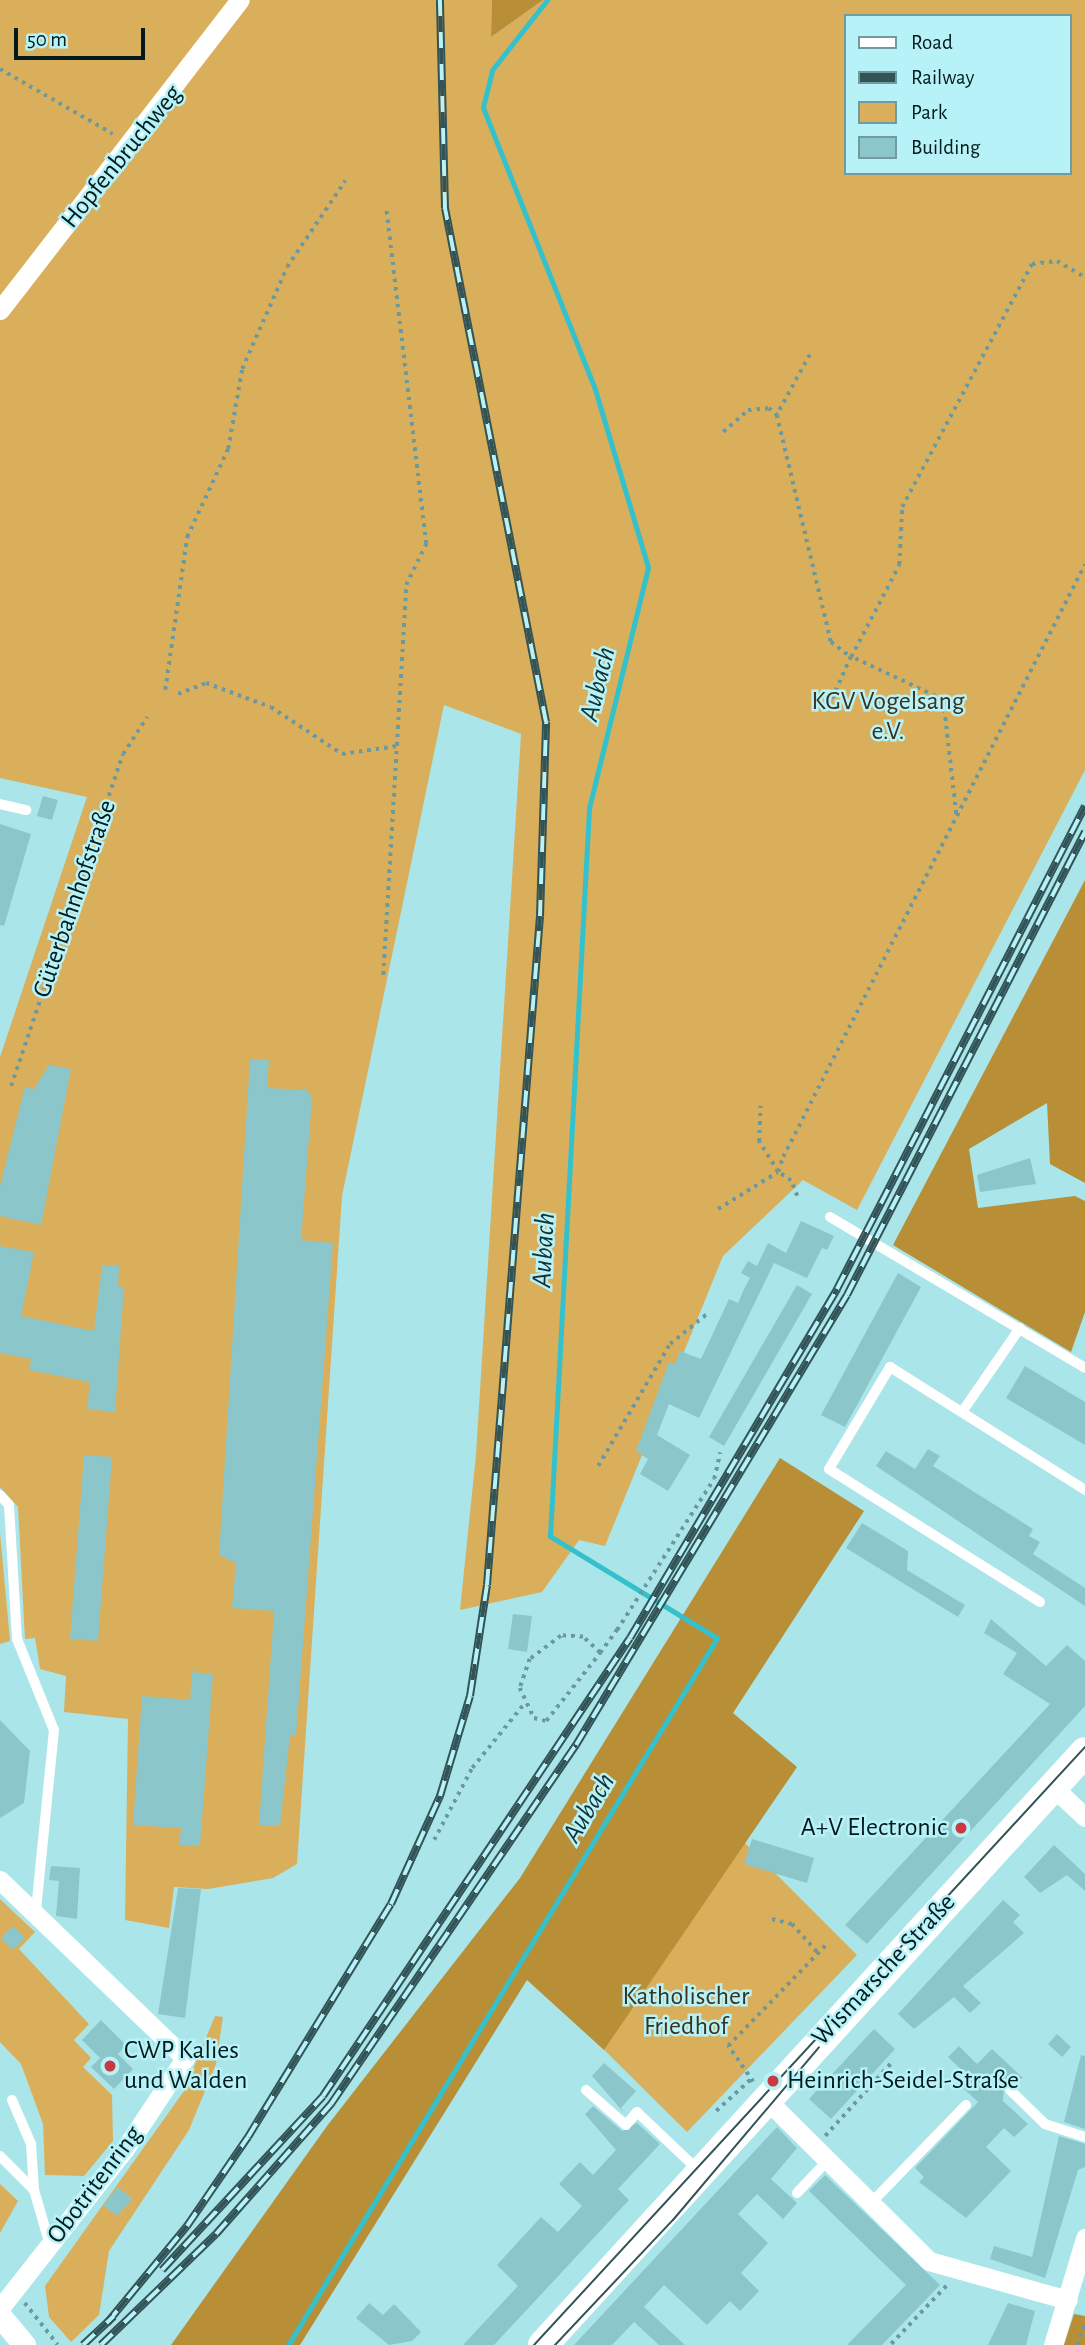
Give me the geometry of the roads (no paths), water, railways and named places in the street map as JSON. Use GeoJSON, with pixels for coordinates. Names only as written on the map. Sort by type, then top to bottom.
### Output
{"type":"FeatureCollection","features":[{"type":"Feature","properties":{"kind":"main road","name":"Wismarsche Straße"},"geometry":{"type":"LineString","coordinates":[[548,2344],[701,2172],[758,2089],[1085,1752]]}},
{"type":"Feature","properties":{"kind":"street","name":"Hopfenbruchweg"},"geometry":{"type":"LineString","coordinates":[[0,310],[132,145],[240,0]]}},
{"type":"Feature","properties":{"kind":"street"},"geometry":{"type":"LineString","coordinates":[[1053,1787],[1085,1817]]}},
{"type":"Feature","properties":{"kind":"street"},"geometry":{"type":"LineString","coordinates":[[0,1880],[36,1910]]}},
{"type":"Feature","properties":{"kind":"street","name":"Obotritenring"},"geometry":{"type":"LineString","coordinates":[[0,2308],[50,2246],[186,2058],[36,1910]]}},
{"type":"Feature","properties":{"kind":"street"},"geometry":{"type":"LineString","coordinates":[[758,2089],[929,2261],[1068,2300]]}},
{"type":"Feature","properties":{"kind":"street"},"geometry":{"type":"LineString","coordinates":[[1053,2345],[1085,2238]]}},
{"type":"Feature","properties":{"kind":"street"},"geometry":{"type":"LineString","coordinates":[[0,2316],[24,2345]]}},
{"type":"Feature","properties":{"kind":"lane"},"geometry":{"type":"LineString","coordinates":[[0,804],[26,810]]}},
{"type":"Feature","properties":{"kind":"lane"},"geometry":{"type":"LineString","coordinates":[[830,1217],[910,1259],[1085,1368]]}},
{"type":"Feature","properties":{"kind":"lane"},"geometry":{"type":"LineString","coordinates":[[961,1412],[1020,1328]]}},
{"type":"Feature","properties":{"kind":"lane"},"geometry":{"type":"LineString","coordinates":[[1040,1602],[829,1469],[890,1367],[1085,1490]]}},
{"type":"Feature","properties":{"kind":"lane"},"geometry":{"type":"LineString","coordinates":[[0,1496],[9,1505],[17,1639],[54,1730],[36,1910]]}},
{"type":"Feature","properties":{"kind":"lane"},"geometry":{"type":"LineString","coordinates":[[586,2090],[626,2125],[638,2112],[701,2172]]}},
{"type":"Feature","properties":{"kind":"lane"},"geometry":{"type":"LineString","coordinates":[[1010,2090],[1045,2124],[1085,2137]]}},
{"type":"Feature","properties":{"kind":"lane"},"geometry":{"type":"LineString","coordinates":[[12,2100],[32,2144],[34,2190],[50,2246]]}},
{"type":"Feature","properties":{"kind":"lane"},"geometry":{"type":"LineString","coordinates":[[872,2202],[966,2105]]}},
{"type":"Feature","properties":{"kind":"lane"},"geometry":{"type":"LineString","coordinates":[[797,2193],[821,2154]]}},
{"type":"Feature","properties":{"kind":"lane"},"geometry":{"type":"LineString","coordinates":[[0,2156],[34,2190]]}},
{"type":"Feature","properties":{"kind":"waterway","name":"Aubach"},"geometry":{"type":"LineString","coordinates":[[288,2345],[717,1638],[550,1536],[589,808],[648,567],[595,389],[483,107],[492,70],[547,0]]}},
{"type":"Feature","properties":{"kind":"tram line"},"geometry":{"type":"LineString","coordinates":[[534,2345],[1085,1747]]}},
{"type":"Feature","properties":{"kind":"tram line"},"geometry":{"type":"LineString","coordinates":[[555,2345],[673,2220],[819,2047]]}},
{"type":"Feature","properties":{"kind":"railway"},"geometry":{"type":"LineString","coordinates":[[107,2323],[187,2226],[248,2137],[391,1904],[440,1796],[470,1696],[487,1585],[540,916],[546,722],[445,208],[440,0]]}},
{"type":"Feature","properties":{"kind":"railway"},"geometry":{"type":"LineString","coordinates":[[162,2270],[323,2096],[630,1638],[837,1289],[1085,806]]}},
{"type":"Feature","properties":{"kind":"railway"},"geometry":{"type":"LineString","coordinates":[[101,2345],[216,2234],[331,2104],[576,1745],[847,1295],[1085,832]]}},
{"type":"Feature","properties":{"kind":"railway"},"geometry":{"type":"LineString","coordinates":[[83,2345],[114,2316]]}},
{"type":"Feature","properties":{"kind":"place","name":"A+V Electronic"},"geometry":{"type":"Point","coordinates":[961,1828]}},
{"type":"Feature","properties":{"kind":"place","name":"CWP Kalies und Walden"},"geometry":{"type":"Point","coordinates":[110,2066]}},
{"type":"Feature","properties":{"kind":"place","name":"Heinrich-Seidel-Straße"},"geometry":{"type":"Point","coordinates":[773,2081]}},
{"type":"Feature","properties":{"kind":"park label","name":"KGV Vogelsang e.V."},"geometry":{"type":"Point","coordinates":[888,717]}},
{"type":"Feature","properties":{"kind":"park label","name":"Katholischer Friedhof"},"geometry":{"type":"Point","coordinates":[686,2012]}}]}
